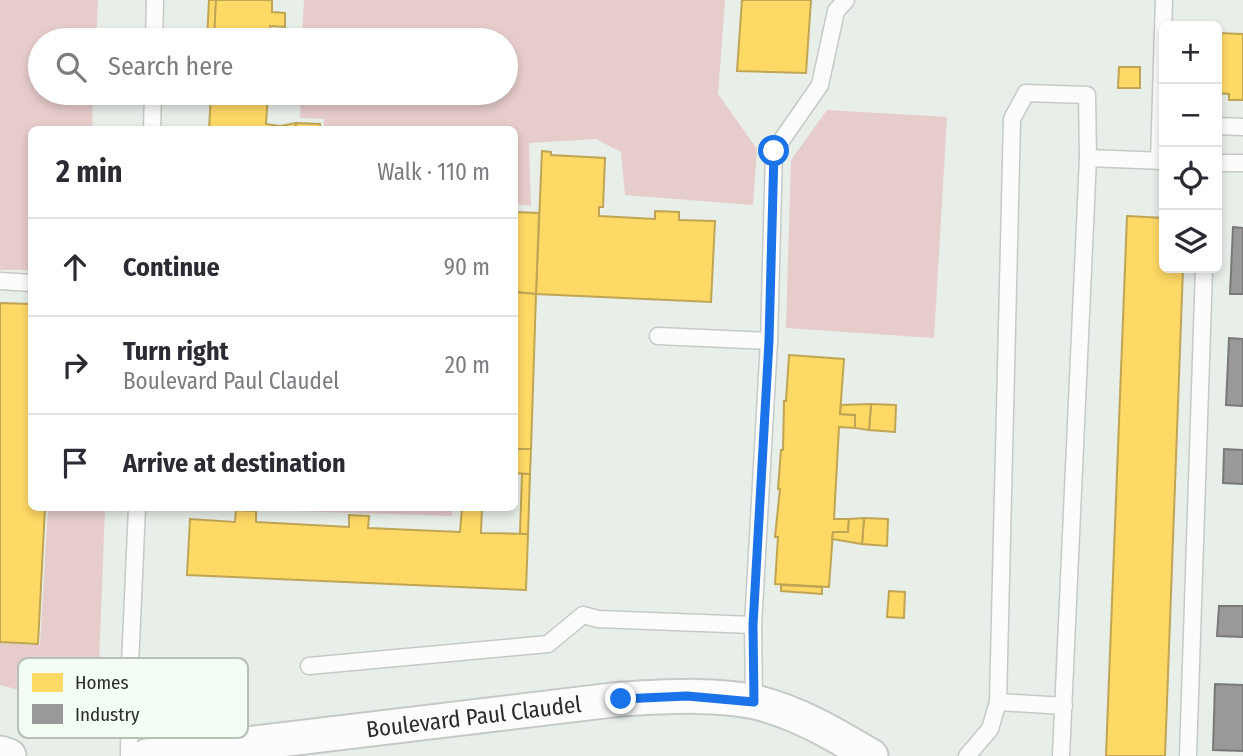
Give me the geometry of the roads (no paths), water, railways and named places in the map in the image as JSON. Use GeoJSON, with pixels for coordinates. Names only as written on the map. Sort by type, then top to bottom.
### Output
{"type":"FeatureCollection","features":[{"type":"Feature","properties":{"kind":"street","name":"Boulevard Paul Claudel"},"geometry":{"type":"LineString","coordinates":[[147,756],[621,699],[687,696],[754,702],[812,722],[871,756]]}},
{"type":"Feature","properties":{"kind":"street"},"geometry":{"type":"LineString","coordinates":[[0,753],[9,756]]}},
{"type":"Feature","properties":{"kind":"lane"},"geometry":{"type":"LineString","coordinates":[[154,28],[155,0]]}},
{"type":"Feature","properties":{"kind":"lane"},"geometry":{"type":"LineString","coordinates":[[754,702],[753,625],[769,341],[774,151],[820,85],[836,11],[846,0]]}},
{"type":"Feature","properties":{"kind":"lane"},"geometry":{"type":"LineString","coordinates":[[1162,147],[1164,0]]}},
{"type":"Feature","properties":{"kind":"lane"},"geometry":{"type":"LineString","coordinates":[[967,756],[990,729],[998,702],[1012,119],[1026,93],[1087,95],[1088,158],[1061,756]]}},
{"type":"Feature","properties":{"kind":"lane"},"geometry":{"type":"LineString","coordinates":[[152,126],[153,105]]}},
{"type":"Feature","properties":{"kind":"lane"},"geometry":{"type":"LineString","coordinates":[[1222,126],[1243,127]]}},
{"type":"Feature","properties":{"kind":"lane"},"geometry":{"type":"LineString","coordinates":[[1088,158],[1159,161]]}},
{"type":"Feature","properties":{"kind":"lane"},"geometry":{"type":"LineString","coordinates":[[1222,163],[1243,163]]}},
{"type":"Feature","properties":{"kind":"lane"},"geometry":{"type":"LineString","coordinates":[[1188,756],[1204,273]]}},
{"type":"Feature","properties":{"kind":"lane"},"geometry":{"type":"LineString","coordinates":[[0,281],[28,283]]}},
{"type":"Feature","properties":{"kind":"lane"},"geometry":{"type":"LineString","coordinates":[[658,336],[769,341]]}},
{"type":"Feature","properties":{"kind":"lane"},"geometry":{"type":"LineString","coordinates":[[130,658],[137,511]]}},
{"type":"Feature","properties":{"kind":"lane"},"geometry":{"type":"LineString","coordinates":[[309,666],[548,644],[583,615],[598,619],[753,625]]}},
{"type":"Feature","properties":{"kind":"lane"},"geometry":{"type":"LineString","coordinates":[[998,702],[1064,706]]}},
{"type":"Feature","properties":{"kind":"lane"},"geometry":{"type":"LineString","coordinates":[[129,738],[129,756]]}}]}
